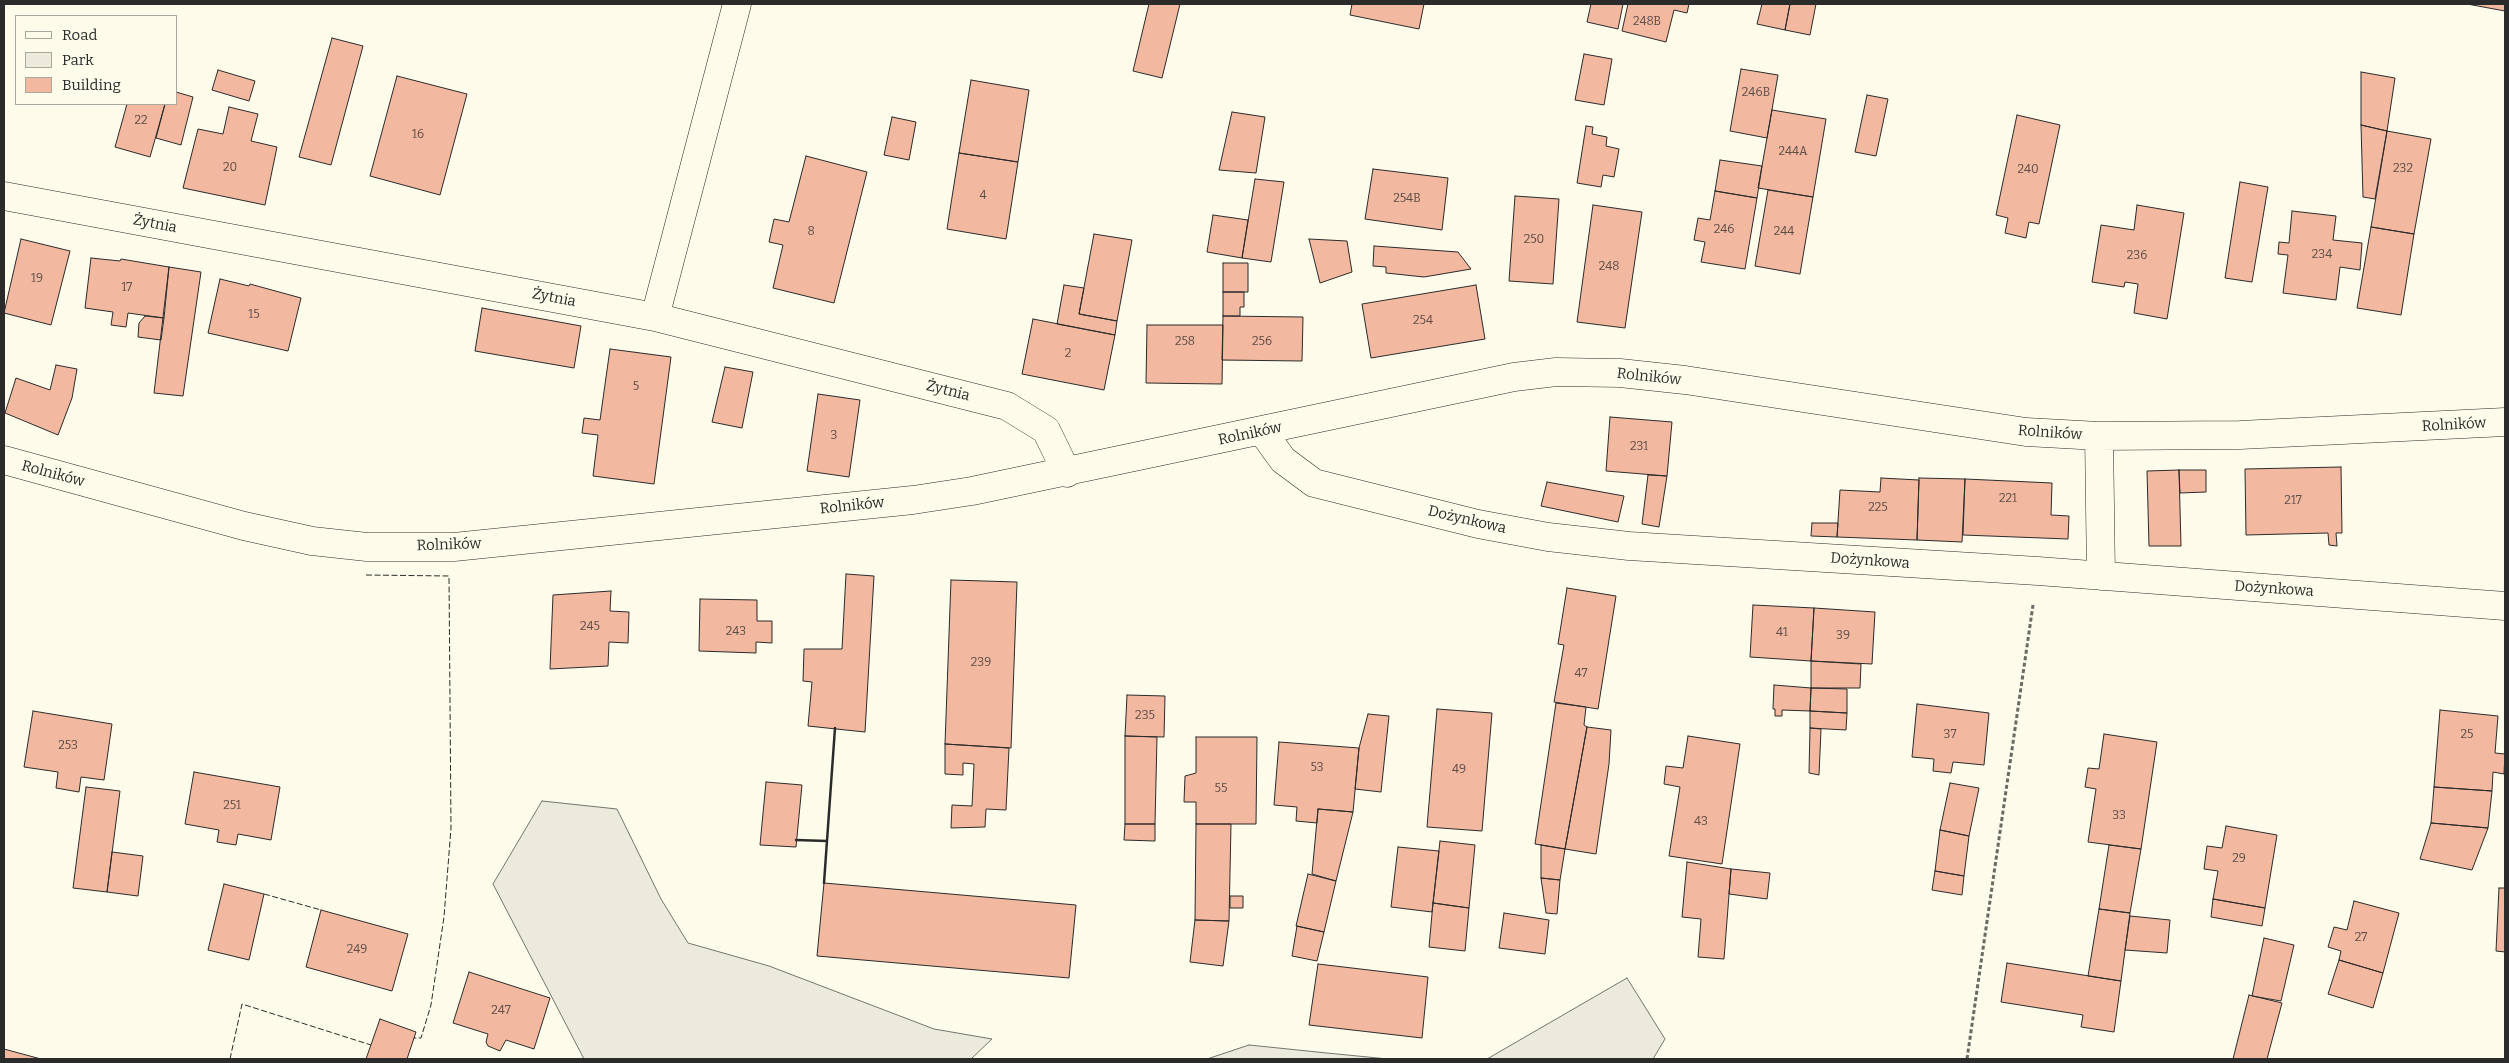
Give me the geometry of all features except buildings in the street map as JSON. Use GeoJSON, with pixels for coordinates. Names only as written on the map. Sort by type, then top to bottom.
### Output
{"type":"FeatureCollection","features":[{"type":"Feature","properties":{"kind":"street"},"geometry":{"type":"LineString","coordinates":[[655,317],[737,4]]}},
{"type":"Feature","properties":{"kind":"street","name":"Żytnia"},"geometry":{"type":"LineString","coordinates":[[4,196],[655,317],[1008,406],[1046,430],[1067,473]]}},
{"type":"Feature","properties":{"kind":"street","name":"Rolników"},"geometry":{"type":"LineString","coordinates":[[4,460],[244,526],[312,540],[376,547],[454,547],[913,500],[1067,473],[1514,377],[1556,372],[1588,371],[1685,380],[2026,432],[2099,436],[2240,435],[2505,422]]}},
{"type":"Feature","properties":{"kind":"street","name":"Dożynkowa"},"geometry":{"type":"LineString","coordinates":[[1262,431],[1283,460],[1314,483],[1478,524],[1548,537],[1630,546],[2101,576],[2505,606]]}},
{"type":"Feature","properties":{"kind":"street"},"geometry":{"type":"LineString","coordinates":[[2099,436],[2101,576]]}},
{"type":"Feature","properties":{"kind":"path"},"geometry":{"type":"LineString","coordinates":[[1968,1059],[2038,572]]}},
{"type":"Feature","properties":{"kind":"green space"},"geometry":{"type":"Polygon","coordinates":[[[542,801],[617,809],[661,899],[688,943],[769,966],[934,1029],[992,1039],[971,1059],[584,1059],[493,884],[542,801]]]}},
{"type":"Feature","properties":{"kind":"green space"},"geometry":{"type":"Polygon","coordinates":[[[1627,978],[1665,1039],[1653,1059],[1487,1059],[1627,978]]]}},
{"type":"Feature","properties":{"kind":"green space"},"geometry":{"type":"Polygon","coordinates":[[[1249,1045],[1327,1053],[1388,1059],[1207,1059],[1249,1045]]]}},
{"type":"Feature","properties":{"kind":"fence"},"geometry":{"type":"LineString","coordinates":[[366,575],[449,576],[451,828],[444,917],[431,1005],[421,1038],[414,1038]]}},
{"type":"Feature","properties":{"kind":"fence"},"geometry":{"type":"LineString","coordinates":[[264,894],[321,910]]}},
{"type":"Feature","properties":{"kind":"fence"},"geometry":{"type":"LineString","coordinates":[[230,1059],[242,1004],[371,1045]]}},
{"type":"Feature","properties":{"kind":"wall"},"geometry":{"type":"LineString","coordinates":[[824,883],[835,728]]}},
{"type":"Feature","properties":{"kind":"wall"},"geometry":{"type":"LineString","coordinates":[[796,840],[827,841]]}}]}
